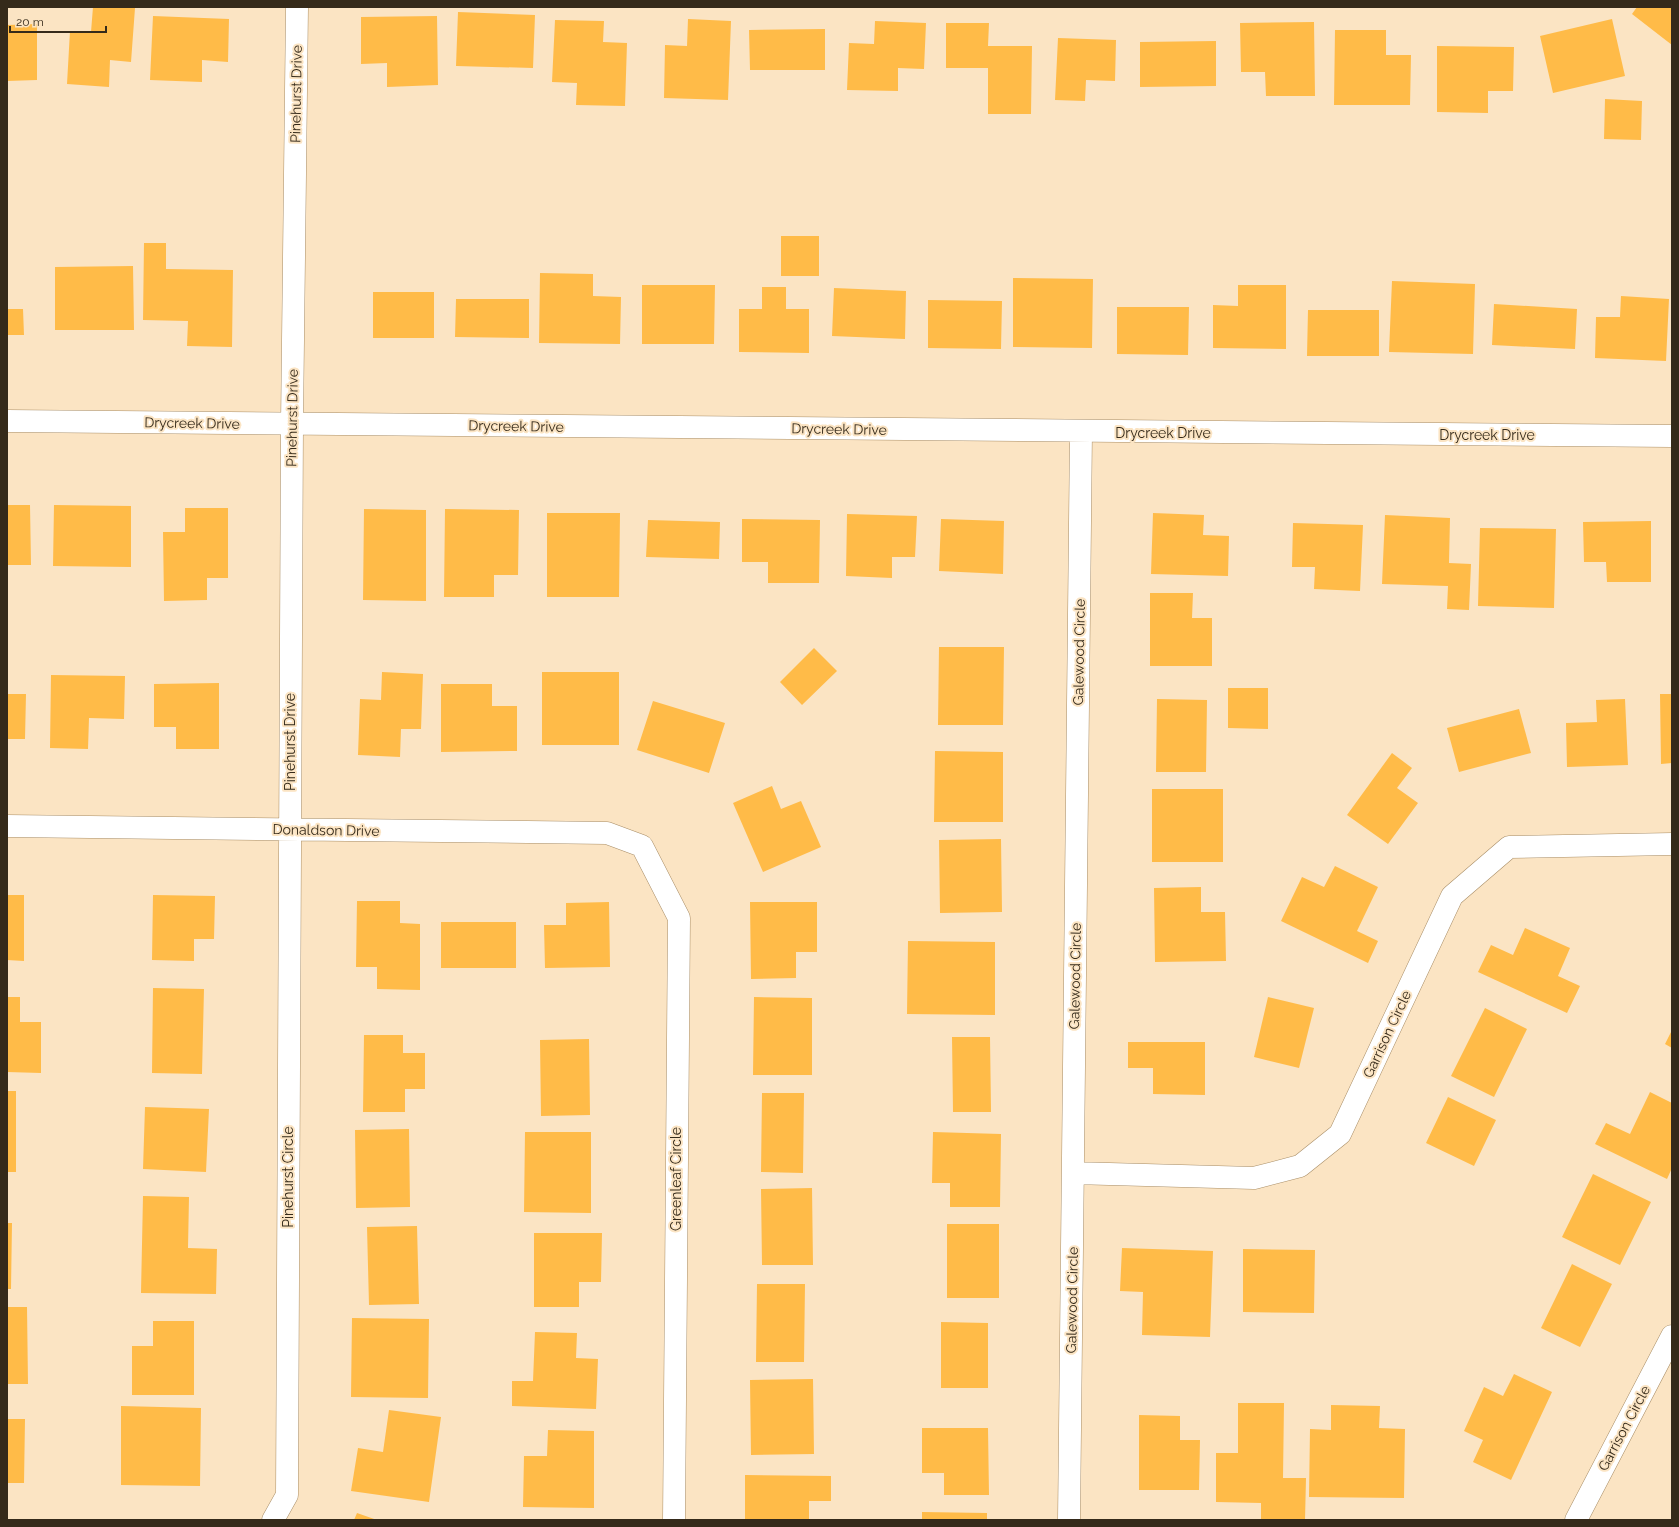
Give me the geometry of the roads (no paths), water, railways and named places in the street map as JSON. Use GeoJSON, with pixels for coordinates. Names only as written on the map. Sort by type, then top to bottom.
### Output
{"type":"FeatureCollection","features":[{"type":"Feature","properties":{"kind":"street","name":"Pinehurst Drive"},"geometry":{"type":"LineString","coordinates":[[289,830],[297,7]]}},
{"type":"Feature","properties":{"kind":"street","name":"Drycreek Drive"},"geometry":{"type":"LineString","coordinates":[[7,421],[1081,432],[1672,436]]}},
{"type":"Feature","properties":{"kind":"street","name":"Galewood Circle"},"geometry":{"type":"LineString","coordinates":[[1069,1520],[1081,432]]}},
{"type":"Feature","properties":{"kind":"street","name":"Donaldson Drive"},"geometry":{"type":"LineString","coordinates":[[7,826],[608,833],[642,846]]}},
{"type":"Feature","properties":{"kind":"street","name":"Pinehurst Circle"},"geometry":{"type":"LineString","coordinates":[[273,1520],[287,1495],[289,830]]}},
{"type":"Feature","properties":{"kind":"street","name":"Garrison Circle"},"geometry":{"type":"LineString","coordinates":[[1073,1173],[1254,1178],[1300,1166],[1340,1134],[1452,896],[1508,847],[1672,844]]}},
{"type":"Feature","properties":{"kind":"street","name":"Greenleaf Circle"},"geometry":{"type":"LineString","coordinates":[[642,846],[679,918],[674,1520]]}},
{"type":"Feature","properties":{"kind":"street","name":"Garrison Circle"},"geometry":{"type":"LineString","coordinates":[[1576,1520],[1672,1336]]}}]}
